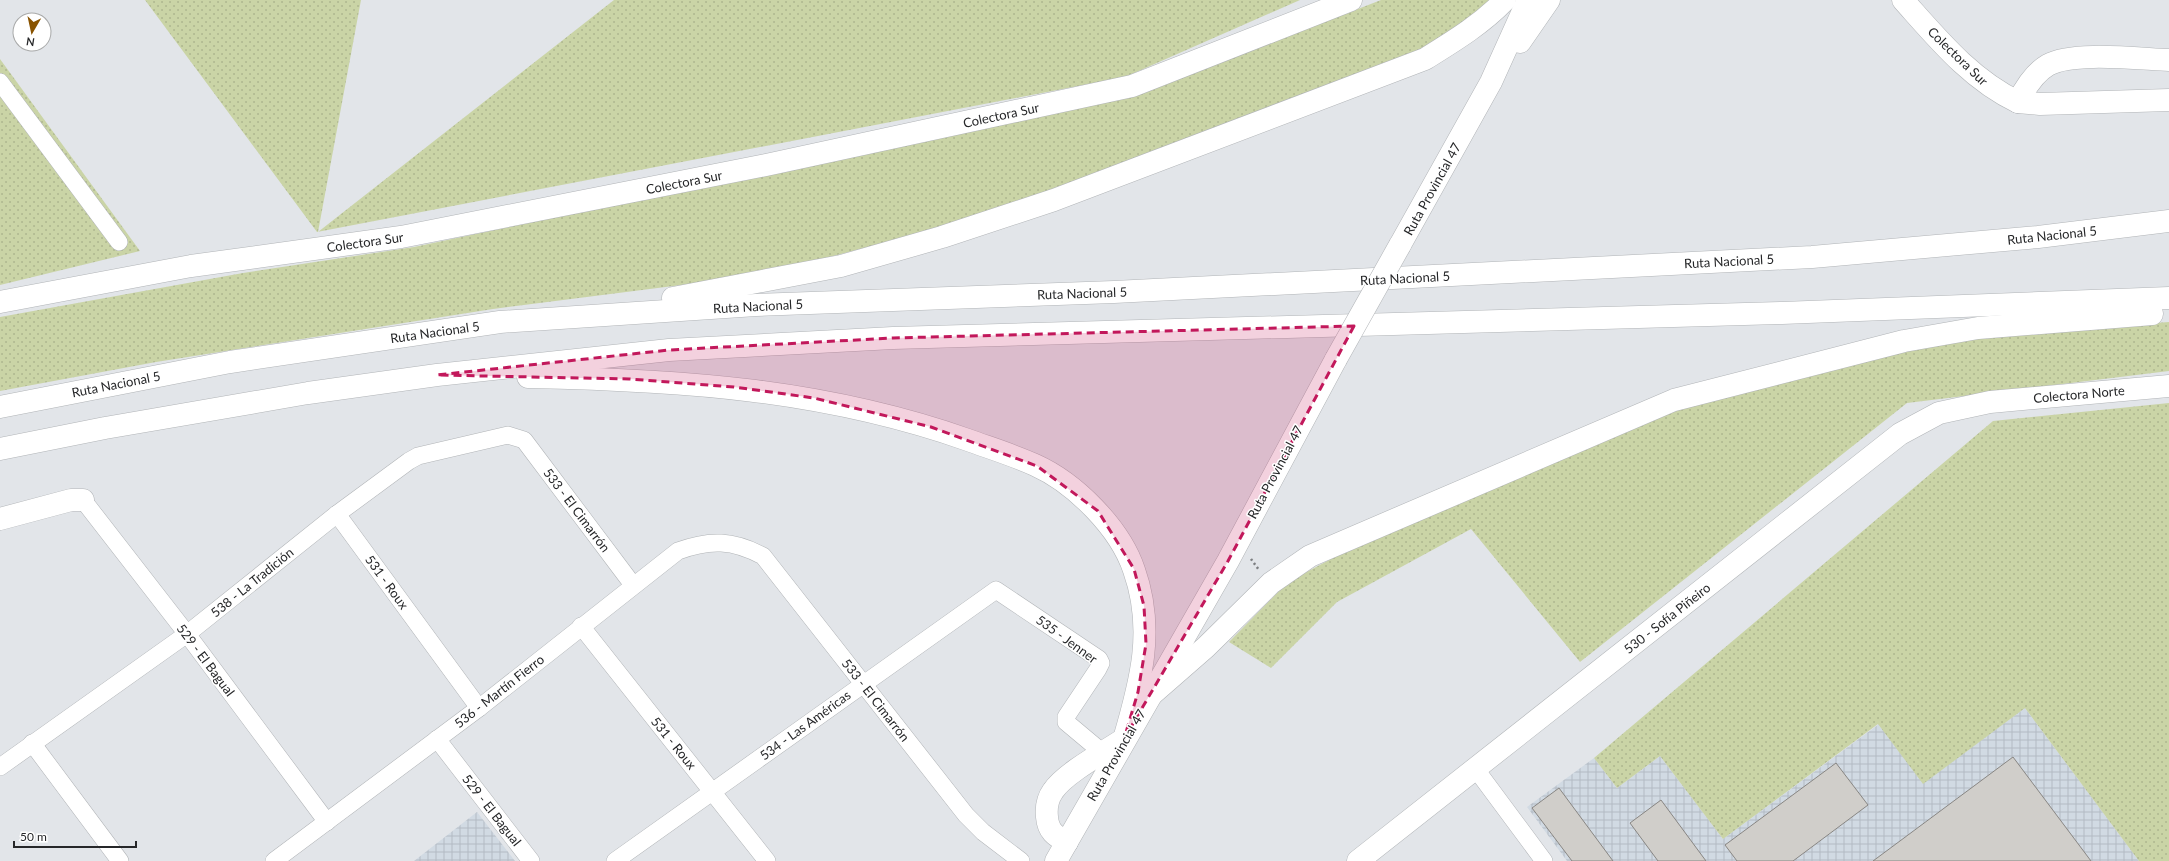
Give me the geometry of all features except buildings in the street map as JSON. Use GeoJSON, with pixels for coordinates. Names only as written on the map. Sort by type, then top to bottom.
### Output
{"type":"FeatureCollection","features":[{"type":"Feature","properties":{"kind":"main road","name":"Colectora Sur"},"geometry":{"type":"LineString","coordinates":[[0,302],[191,266],[401,237],[766,166],[1132,86],[1351,0]]}},
{"type":"Feature","properties":{"kind":"main road"},"geometry":{"type":"LineString","coordinates":[[500,322],[616,308],[749,285],[841,266],[942,237],[1054,200],[1425,59],[1462,36],[1492,13],[1505,0]]}},
{"type":"Feature","properties":{"kind":"main road","name":"Ruta Provincial 47"},"geometry":{"type":"LineString","coordinates":[[1056,861],[1124,739],[1228,561],[1336,359],[1491,82],[1528,0]]}},
{"type":"Feature","properties":{"kind":"main road","name":"Ruta Provincial 47"},"geometry":{"type":"LineString","coordinates":[[1491,82],[1549,0]]}},
{"type":"Feature","properties":{"kind":"main road","name":"Colectora Sur"},"geometry":{"type":"LineString","coordinates":[[1902,0],[1950,51],[1980,80],[1999,93],[2018,102]]}},
{"type":"Feature","properties":{"kind":"main road"},"geometry":{"type":"LineString","coordinates":[[2169,60],[2088,58],[2059,60],[2047,65],[2036,74],[2018,102],[2040,104],[2169,100]]}},
{"type":"Feature","properties":{"kind":"main road","name":"Ruta Nacional 5"},"geometry":{"type":"LineString","coordinates":[[0,407],[230,362],[500,322],[756,305],[1114,292],[1812,257],[2038,237],[2169,221]]}},
{"type":"Feature","properties":{"kind":"main road"},"geometry":{"type":"LineString","coordinates":[[0,449],[120,425],[308,393],[437,374],[669,350],[893,338],[1774,314],[2169,298]]}},
{"type":"Feature","properties":{"kind":"main road"},"geometry":{"type":"LineString","coordinates":[[1151,695],[1206,647],[1271,583],[1310,556],[1674,400],[1904,340],[1978,328],[2169,312]]}},
{"type":"Feature","properties":{"kind":"main road"},"geometry":{"type":"LineString","coordinates":[[437,374],[629,379],[734,387],[814,398],[931,427],[1037,466],[1071,488],[1098,512],[1118,539],[1134,569],[1144,606],[1146,644],[1138,692],[1124,739],[1069,776],[1053,790],[1048,801],[1047,812],[1050,830],[1055,836],[1066,842]]}},
{"type":"Feature","properties":{"kind":"main road","name":"Colectora Norte"},"geometry":{"type":"LineString","coordinates":[[1990,402],[2169,386]]}},
{"type":"Feature","properties":{"kind":"main road","name":"530 - Sofía Piñeiro"},"geometry":{"type":"LineString","coordinates":[[1358,861],[1475,768],[1672,616],[1900,434],[1939,413],[1990,402]]}},
{"type":"Feature","properties":{"kind":"main road"},"geometry":{"type":"LineString","coordinates":[[0,519],[71,500],[83,500]]}},
{"type":"Feature","properties":{"kind":"street"},"geometry":{"type":"LineString","coordinates":[[0,82],[119,242]]}},
{"type":"Feature","properties":{"kind":"street","name":"538 - La Tradición"},"geometry":{"type":"LineString","coordinates":[[0,767],[187,634],[337,514],[409,461],[418,456],[508,435],[520,437]]}},
{"type":"Feature","properties":{"kind":"street","name":"533 - El Cimarrón"},"geometry":{"type":"LineString","coordinates":[[520,437],[524,440],[633,585]]}},
{"type":"Feature","properties":{"kind":"street","name":"529 - El Bagual"},"geometry":{"type":"LineString","coordinates":[[83,500],[187,634],[327,822]]}},
{"type":"Feature","properties":{"kind":"street","name":"531 - Roux"},"geometry":{"type":"LineString","coordinates":[[337,514],[479,708]]}},
{"type":"Feature","properties":{"kind":"street","name":"536 - Martín Fierro"},"geometry":{"type":"LineString","coordinates":[[274,861],[479,708],[678,551],[697,544],[709,542],[732,543]]}},
{"type":"Feature","properties":{"kind":"street","name":"533 - El Cimarrón"},"geometry":{"type":"LineString","coordinates":[[732,543],[748,548],[763,556],[966,815],[983,832],[1021,861]]}},
{"type":"Feature","properties":{"kind":"street","name":"534 - Las Américas"},"geometry":{"type":"LineString","coordinates":[[615,861],[996,590]]}},
{"type":"Feature","properties":{"kind":"street","name":"535 - Jenner"},"geometry":{"type":"LineString","coordinates":[[996,590],[1099,659],[1101,663],[1066,717],[1066,722],[1103,753]]}},
{"type":"Feature","properties":{"kind":"street","name":"531 - Roux"},"geometry":{"type":"LineString","coordinates":[[581,626],[767,861]]}},
{"type":"Feature","properties":{"kind":"street","name":"529 - El Bagual"},"geometry":{"type":"LineString","coordinates":[[437,739],[531,861]]}},
{"type":"Feature","properties":{"kind":"street"},"geometry":{"type":"LineString","coordinates":[[32,743],[120,861]]}},
{"type":"Feature","properties":{"kind":"street"},"geometry":{"type":"LineString","coordinates":[[1475,768],[1544,861]]}},
{"type":"Feature","properties":{"kind":"highlighted area"},"geometry":{"type":"Polygon","coordinates":[[[1354,326],[1228,561],[1124,739],[1138,692],[1146,644],[1144,606],[1134,569],[1098,511],[1037,466],[931,427],[814,398],[734,387],[629,379],[437,375],[669,350],[893,338],[1354,326]]]}},
{"type":"Feature","properties":{"kind":"shaded area"},"geometry":{"type":"Polygon","coordinates":[[[2025,708],[2139,861],[1567,861],[1527,807],[1594,758],[1617,788],[1660,756],[1723,839],[1879,724],[1923,783],[2025,708]]]}},
{"type":"Feature","properties":{"kind":"shaded area"},"geometry":{"type":"Polygon","coordinates":[[[477,812],[515,861],[414,861],[477,812]]]}},
{"type":"Feature","properties":{"kind":"green space"},"geometry":{"type":"Polygon","coordinates":[[[145,0],[361,0],[318,232],[317,232],[145,0]]]}},
{"type":"Feature","properties":{"kind":"green space"},"geometry":{"type":"Polygon","coordinates":[[[614,0],[1300,0],[1125,77],[318,232],[614,0]]]}},
{"type":"Feature","properties":{"kind":"green space"},"geometry":{"type":"Polygon","coordinates":[[[1381,0],[1493,0],[1438,43],[1003,212],[760,275],[493,309],[156,362],[0,391],[0,317],[243,273],[414,247],[1134,96],[1381,0]]]}},
{"type":"Feature","properties":{"kind":"green space"},"geometry":{"type":"Polygon","coordinates":[[[0,59],[140,251],[0,285],[0,59]]]}},
{"type":"Feature","properties":{"kind":"green space"},"geometry":{"type":"Polygon","coordinates":[[[2169,322],[2169,371],[1907,403],[1580,662],[1471,529],[1337,602],[1271,668],[1229,642],[1288,582],[1344,552],[1680,409],[1905,351],[1978,336],[2169,322]]]}},
{"type":"Feature","properties":{"kind":"green space"},"geometry":{"type":"Polygon","coordinates":[[[2169,403],[2169,861],[2139,861],[2025,708],[1923,784],[1878,724],[1723,839],[1660,756],[1617,788],[1594,758],[1993,421],[2169,403]]]}}]}
